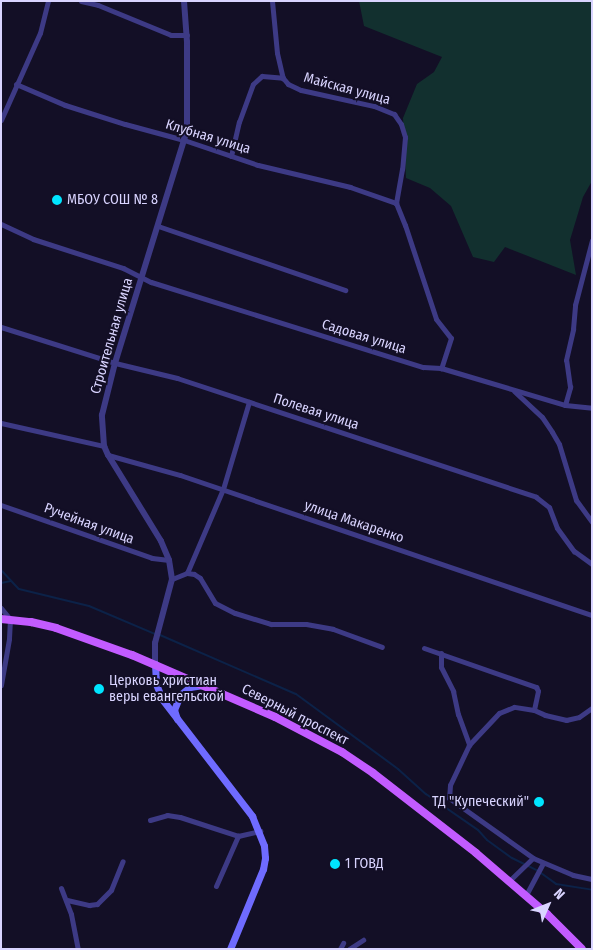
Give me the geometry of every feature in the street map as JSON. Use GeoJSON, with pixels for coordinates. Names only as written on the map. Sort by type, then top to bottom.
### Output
{"type":"FeatureCollection","features":[{"type":"Feature","properties":{"kind":"main road","name":"Северный проспект"},"geometry":{"type":"LineString","coordinates":[[6,619],[56,628],[154,664],[297,727],[342,752],[373,773],[509,881],[582,949]]}},
{"type":"Feature","properties":{"kind":"main road"},"geometry":{"type":"LineString","coordinates":[[154,664],[156,684],[162,699],[177,721],[242,802],[260,831],[265,858],[263,869],[230,949]]}},
{"type":"Feature","properties":{"kind":"main road"},"geometry":{"type":"LineString","coordinates":[[177,721],[174,710],[180,695],[190,687],[204,685]]}},
{"type":"Feature","properties":{"kind":"street"},"geometry":{"type":"LineString","coordinates":[[1,120],[40,33],[48,1]]}},
{"type":"Feature","properties":{"kind":"street"},"geometry":{"type":"LineString","coordinates":[[81,1],[98,5],[171,35],[187,35]]}},
{"type":"Feature","properties":{"kind":"street","name":"Строительная улица"},"geometry":{"type":"LineString","coordinates":[[154,664],[154,643],[162,622],[172,579],[169,560],[161,541],[104,446],[102,415],[115,363],[184,140],[189,114],[184,1]]}},
{"type":"Feature","properties":{"kind":"street"},"geometry":{"type":"LineString","coordinates":[[231,156],[239,122],[252,84],[262,76],[282,78],[277,53],[272,1]]}},
{"type":"Feature","properties":{"kind":"street","name":"Майская улица"},"geometry":{"type":"LineString","coordinates":[[282,78],[288,84],[301,90],[374,106],[394,114],[402,124],[405,137],[396,203]]}},
{"type":"Feature","properties":{"kind":"street","name":"Клубная улица"},"geometry":{"type":"LineString","coordinates":[[16,84],[65,105],[125,124],[184,140],[258,165],[350,187],[396,203]]}},
{"type":"Feature","properties":{"kind":"street"},"geometry":{"type":"LineString","coordinates":[[396,203],[436,319],[451,338],[442,368]]}},
{"type":"Feature","properties":{"kind":"street","name":"Садовая улица"},"geometry":{"type":"LineString","coordinates":[[1,224],[33,239],[123,268],[142,278],[423,367],[442,368],[565,405],[592,408]]}},
{"type":"Feature","properties":{"kind":"street"},"geometry":{"type":"LineString","coordinates":[[158,226],[345,290]]}},
{"type":"Feature","properties":{"kind":"street"},"geometry":{"type":"LineString","coordinates":[[565,405],[570,387],[566,360],[573,329],[575,305],[591,244]]}},
{"type":"Feature","properties":{"kind":"street","name":"Полевая улица"},"geometry":{"type":"LineString","coordinates":[[1,327],[115,363],[177,378],[536,497],[549,507],[557,528],[574,551],[592,564]]}},
{"type":"Feature","properties":{"kind":"street"},"geometry":{"type":"LineString","coordinates":[[512,389],[542,417],[552,432],[559,444],[576,500],[592,522]]}},
{"type":"Feature","properties":{"kind":"street"},"geometry":{"type":"LineString","coordinates":[[188,573],[223,489],[249,402]]}},
{"type":"Feature","properties":{"kind":"street"},"geometry":{"type":"LineString","coordinates":[[1,423],[12,427],[104,446]]}},
{"type":"Feature","properties":{"kind":"street","name":"улица Макаренко"},"geometry":{"type":"LineString","coordinates":[[108,454],[223,489],[592,615]]}},
{"type":"Feature","properties":{"kind":"street","name":"Ручейная улица"},"geometry":{"type":"LineString","coordinates":[[1,505],[144,555],[169,560]]}},
{"type":"Feature","properties":{"kind":"street"},"geometry":{"type":"LineString","coordinates":[[172,579],[188,573],[200,578],[215,603],[235,614],[271,624],[306,624],[334,629],[382,648]]}},
{"type":"Feature","properties":{"kind":"street"},"geometry":{"type":"LineString","coordinates":[[1,608],[6,619],[7,657],[1,685]]}},
{"type":"Feature","properties":{"kind":"street"},"geometry":{"type":"LineString","coordinates":[[424,648],[536,687],[538,691],[534,710]]}},
{"type":"Feature","properties":{"kind":"street"},"geometry":{"type":"LineString","coordinates":[[441,653],[441,667],[453,691],[458,714],[469,745]]}},
{"type":"Feature","properties":{"kind":"street"},"geometry":{"type":"LineString","coordinates":[[592,708],[579,717],[566,720],[550,717],[534,710],[514,707],[498,713],[469,745],[450,785],[448,798],[532,860],[573,876],[592,879]]}},
{"type":"Feature","properties":{"kind":"street"},"geometry":{"type":"LineString","coordinates":[[150,820],[167,815],[180,817],[238,836],[260,831]]}},
{"type":"Feature","properties":{"kind":"street"},"geometry":{"type":"LineString","coordinates":[[216,886],[238,836]]}},
{"type":"Feature","properties":{"kind":"street"},"geometry":{"type":"LineString","coordinates":[[509,881],[532,860]]}},
{"type":"Feature","properties":{"kind":"street"},"geometry":{"type":"LineString","coordinates":[[67,900],[89,905],[97,904],[111,890],[123,862]]}},
{"type":"Feature","properties":{"kind":"street"},"geometry":{"type":"LineString","coordinates":[[526,895],[543,863]]}},
{"type":"Feature","properties":{"kind":"street"},"geometry":{"type":"LineString","coordinates":[[61,888],[67,900],[78,949]]}},
{"type":"Feature","properties":{"kind":"street"},"geometry":{"type":"LineString","coordinates":[[349,949],[363,940]]}},
{"type":"Feature","properties":{"kind":"street"},"geometry":{"type":"LineString","coordinates":[[340,949],[343,943]]}},
{"type":"Feature","properties":{"kind":"green space"},"geometry":{"type":"Polygon","coordinates":[[[359,1],[592,1],[592,181],[583,197],[570,240],[576,275],[505,247],[494,262],[473,257],[451,206],[430,188],[406,178],[403,118],[417,84],[434,72],[442,57],[364,26],[359,1]]]}},
{"type":"Feature","properties":{"kind":"waterway"},"geometry":{"type":"LineString","coordinates":[[1,570],[19,589],[89,606],[155,634]]}},
{"type":"Feature","properties":{"kind":"waterway"},"geometry":{"type":"LineString","coordinates":[[1,583],[11,581]]}},
{"type":"Feature","properties":{"kind":"waterway"},"geometry":{"type":"LineString","coordinates":[[160,635],[296,694],[398,769],[426,794],[478,830],[487,840],[512,858],[537,870]]}},
{"type":"Feature","properties":{"kind":"waterway"},"geometry":{"type":"LineString","coordinates":[[541,873],[556,884],[592,890]]}},
{"type":"Feature","properties":{"kind":"place","name":"МБОУ СОШ № 8"},"geometry":{"type":"Point","coordinates":[57,200]}},
{"type":"Feature","properties":{"kind":"place","name":"Церковь христиан веры евангельской"},"geometry":{"type":"Point","coordinates":[99,689]}},
{"type":"Feature","properties":{"kind":"place","name":"ТД \"Купеческий\""},"geometry":{"type":"Point","coordinates":[539,802]}},
{"type":"Feature","properties":{"kind":"place","name":"1 ГОВД"},"geometry":{"type":"Point","coordinates":[335,864]}}]}
